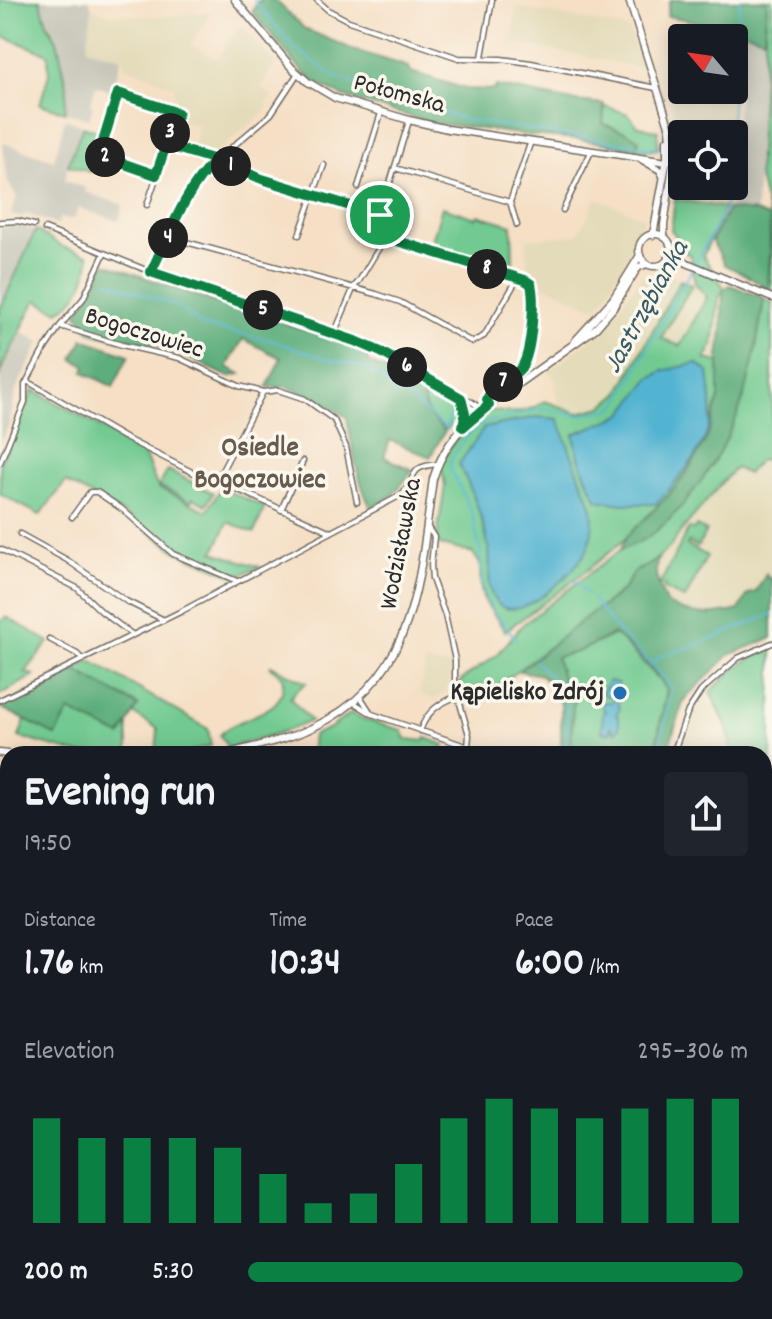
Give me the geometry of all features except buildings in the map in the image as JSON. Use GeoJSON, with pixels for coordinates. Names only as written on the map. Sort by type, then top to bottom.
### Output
{"type":"FeatureCollection","features":[{"type":"Feature","properties":{"kind":"main road","name":"Połomska"},"geometry":{"type":"LineString","coordinates":[[235,0],[298,73],[335,98],[448,129],[667,162]]}},
{"type":"Feature","properties":{"kind":"main road"},"geometry":{"type":"LineString","coordinates":[[629,0],[670,129],[672,147],[653,235]]}},
{"type":"Feature","properties":{"kind":"main road"},"geometry":{"type":"LineString","coordinates":[[664,237],[653,235],[643,240],[640,255],[647,264],[660,265],[668,257],[669,244],[664,237],[668,148],[666,121]]}},
{"type":"Feature","properties":{"kind":"main road"},"geometry":{"type":"LineString","coordinates":[[638,157],[667,177]]}},
{"type":"Feature","properties":{"kind":"main road","name":"Wodzisławska"},"geometry":{"type":"LineString","coordinates":[[570,347],[613,299],[640,255]]}},
{"type":"Feature","properties":{"kind":"main road"},"geometry":{"type":"LineString","coordinates":[[668,257],[772,298]]}},
{"type":"Feature","properties":{"kind":"main road","name":"Wodzisławska"},"geometry":{"type":"LineString","coordinates":[[254,746],[316,726],[353,702],[382,670],[397,648],[413,610],[433,479],[451,442],[480,411],[596,328],[614,307],[635,272],[647,264]]}},
{"type":"Feature","properties":{"kind":"street"},"geometry":{"type":"LineString","coordinates":[[317,0],[349,21],[459,58],[531,63],[656,88]]}},
{"type":"Feature","properties":{"kind":"street"},"geometry":{"type":"LineString","coordinates":[[482,58],[492,0]]}},
{"type":"Feature","properties":{"kind":"street"},"geometry":{"type":"LineString","coordinates":[[151,272],[198,180],[216,160],[271,114],[298,73]]}},
{"type":"Feature","properties":{"kind":"street"},"geometry":{"type":"LineString","coordinates":[[147,205],[178,113],[118,93],[99,155],[156,175]]}},
{"type":"Feature","properties":{"kind":"street"},"geometry":{"type":"LineString","coordinates":[[358,187],[382,112]]}},
{"type":"Feature","properties":{"kind":"street"},"geometry":{"type":"LineString","coordinates":[[380,215],[409,120]]}},
{"type":"Feature","properties":{"kind":"street"},"geometry":{"type":"LineString","coordinates":[[517,225],[510,202],[531,141]]}},
{"type":"Feature","properties":{"kind":"street"},"geometry":{"type":"LineString","coordinates":[[166,145],[216,160],[262,179],[380,215],[390,223],[394,240],[531,284],[532,315],[526,358],[519,370],[488,394],[489,405]]}},
{"type":"Feature","properties":{"kind":"street"},"geometry":{"type":"LineString","coordinates":[[563,210],[592,150]]}},
{"type":"Feature","properties":{"kind":"street"},"geometry":{"type":"LineString","coordinates":[[299,235],[324,165]]}},
{"type":"Feature","properties":{"kind":"street"},"geometry":{"type":"LineString","coordinates":[[395,168],[510,202]]}},
{"type":"Feature","properties":{"kind":"street"},"geometry":{"type":"LineString","coordinates":[[0,222],[18,221],[34,225]]}},
{"type":"Feature","properties":{"kind":"street"},"geometry":{"type":"LineString","coordinates":[[334,334],[354,287],[391,228]]}},
{"type":"Feature","properties":{"kind":"street"},"geometry":{"type":"LineString","coordinates":[[45,229],[151,272],[381,352],[480,411]]}},
{"type":"Feature","properties":{"kind":"street"},"geometry":{"type":"LineString","coordinates":[[168,237],[400,302],[472,342],[484,336],[518,278]]}},
{"type":"Feature","properties":{"kind":"street","name":"Bogoczowiec"},"geometry":{"type":"LineString","coordinates":[[0,463],[25,402],[26,382],[60,326],[83,299],[104,254]]}},
{"type":"Feature","properties":{"kind":"street","name":"Bogoczowiec"},"geometry":{"type":"LineString","coordinates":[[60,326],[179,358],[220,378],[263,392],[278,390],[305,399],[334,420],[346,447],[357,502]]}},
{"type":"Feature","properties":{"kind":"street"},"geometry":{"type":"LineString","coordinates":[[26,382],[194,473],[217,480],[331,532]]}},
{"type":"Feature","properties":{"kind":"street"},"geometry":{"type":"LineString","coordinates":[[217,480],[263,392]]}},
{"type":"Feature","properties":{"kind":"street"},"geometry":{"type":"LineString","coordinates":[[461,398],[465,414],[463,427]]}},
{"type":"Feature","properties":{"kind":"street"},"geometry":{"type":"LineString","coordinates":[[281,510],[303,461]]}},
{"type":"Feature","properties":{"kind":"street"},"geometry":{"type":"LineString","coordinates":[[0,700],[164,620],[403,494],[414,472],[421,466],[438,464]]}},
{"type":"Feature","properties":{"kind":"street"},"geometry":{"type":"LineString","coordinates":[[72,517],[90,492],[97,492],[122,509],[173,554],[237,581]]}},
{"type":"Feature","properties":{"kind":"street"},"geometry":{"type":"LineString","coordinates":[[426,525],[434,537],[432,579],[445,615],[455,660],[455,686],[469,735],[468,746]]}},
{"type":"Feature","properties":{"kind":"street"},"geometry":{"type":"LineString","coordinates":[[20,534],[67,560],[126,601],[164,620]]}},
{"type":"Feature","properties":{"kind":"street"},"geometry":{"type":"LineString","coordinates":[[0,549],[77,588],[133,635]]}},
{"type":"Feature","properties":{"kind":"street"},"geometry":{"type":"LineString","coordinates":[[49,639],[83,660]]}},
{"type":"Feature","properties":{"kind":"street"},"geometry":{"type":"LineString","coordinates":[[676,746],[688,711],[701,691],[738,658],[772,643]]}},
{"type":"Feature","properties":{"kind":"street"},"geometry":{"type":"LineString","coordinates":[[360,696],[370,712]]}},
{"type":"Feature","properties":{"kind":"street"},"geometry":{"type":"LineString","coordinates":[[420,731],[434,707],[458,696]]}},
{"type":"Feature","properties":{"kind":"street"},"geometry":{"type":"LineString","coordinates":[[353,702],[365,711],[465,746]]}},
{"type":"Feature","properties":{"kind":"shaded area"},"geometry":{"type":"Polygon","coordinates":[[[40,0],[89,0],[92,9],[87,48],[122,58],[112,91],[96,86],[89,119],[65,112],[67,86],[54,31],[47,23],[40,0]]]}},
{"type":"Feature","properties":{"kind":"shaded area"},"geometry":{"type":"Polygon","coordinates":[[[517,7],[630,29],[643,68],[511,42],[517,7]]]}},
{"type":"Feature","properties":{"kind":"shaded area"},"geometry":{"type":"Polygon","coordinates":[[[92,9],[114,15],[157,17],[212,12],[191,45],[217,59],[241,24],[275,63],[261,87],[272,96],[261,115],[214,154],[192,148],[198,126],[178,120],[174,86],[124,66],[125,59],[87,49],[92,9]]]}},
{"type":"Feature","properties":{"kind":"shaded area"},"geometry":{"type":"Polygon","coordinates":[[[748,34],[764,38],[756,212],[725,209],[731,200],[748,200],[748,120],[737,120],[738,104],[748,104],[748,34]]]}},
{"type":"Feature","properties":{"kind":"shaded area"},"geometry":{"type":"Polygon","coordinates":[[[671,104],[730,104],[730,120],[677,120],[671,104]]]}},
{"type":"Feature","properties":{"kind":"shaded area"},"geometry":{"type":"Polygon","coordinates":[[[65,119],[83,126],[65,181],[86,188],[85,192],[123,205],[119,221],[79,208],[74,219],[59,218],[58,225],[27,214],[21,217],[11,215],[17,197],[8,183],[3,143],[54,160],[65,119]]]}},
{"type":"Feature","properties":{"kind":"shaded area"},"geometry":{"type":"Polygon","coordinates":[[[596,198],[644,218],[621,270],[596,309],[534,280],[527,269],[527,239],[577,235],[596,198]]]}},
{"type":"Feature","properties":{"kind":"shaded area"},"geometry":{"type":"Polygon","coordinates":[[[676,200],[725,200],[725,209],[676,200]]]}},
{"type":"Feature","properties":{"kind":"shaded area"},"geometry":{"type":"Polygon","coordinates":[[[16,225],[36,230],[0,309],[0,228],[16,225]]]}},
{"type":"Feature","properties":{"kind":"shaded area"},"geometry":{"type":"Polygon","coordinates":[[[665,272],[680,280],[615,400],[611,405],[583,414],[559,409],[555,379],[548,372],[611,319],[642,276],[665,272]]]}},
{"type":"Feature","properties":{"kind":"shaded area"},"geometry":{"type":"Polygon","coordinates":[[[692,285],[723,290],[719,362],[653,353],[692,285]]]}},
{"type":"Feature","properties":{"kind":"shaded area"},"geometry":{"type":"Polygon","coordinates":[[[20,330],[40,342],[16,390],[9,424],[0,444],[2,365],[20,330]]]}},
{"type":"Feature","properties":{"kind":"shaded area"},"geometry":{"type":"Polygon","coordinates":[[[772,456],[770,576],[766,574],[756,593],[739,610],[714,616],[688,613],[666,603],[656,577],[659,557],[740,459],[772,456]]]}},
{"type":"Feature","properties":{"kind":"shaded area"},"geometry":{"type":"Polygon","coordinates":[[[424,662],[452,666],[447,689],[435,701],[419,693],[424,662]]]}},
{"type":"Feature","properties":{"kind":"shaded area"},"geometry":{"type":"Polygon","coordinates":[[[707,696],[731,739],[731,746],[682,746],[696,707],[707,696]]]}},
{"type":"Feature","properties":{"kind":"green space"},"geometry":{"type":"Polygon","coordinates":[[[0,0],[40,0],[47,23],[57,40],[67,86],[65,112],[40,104],[49,74],[48,54],[0,35],[0,0]]]}},
{"type":"Feature","properties":{"kind":"green space"},"geometry":{"type":"Polygon","coordinates":[[[259,0],[275,0],[305,29],[354,50],[409,67],[411,72],[466,89],[495,90],[496,86],[604,104],[603,124],[639,140],[636,149],[579,139],[429,122],[342,96],[314,82],[302,71],[252,12],[259,0]]]}},
{"type":"Feature","properties":{"kind":"green space"},"geometry":{"type":"Polygon","coordinates":[[[671,0],[767,0],[764,38],[748,33],[748,24],[708,24],[667,16],[671,0]]]}},
{"type":"Feature","properties":{"kind":"green space"},"geometry":{"type":"Polygon","coordinates":[[[767,0],[772,0],[772,290],[768,289],[769,218],[758,174],[767,0]]]}},
{"type":"Feature","properties":{"kind":"green space"},"geometry":{"type":"Polygon","coordinates":[[[605,106],[628,114],[637,125],[658,131],[658,149],[636,149],[639,140],[603,124],[605,106]]]}},
{"type":"Feature","properties":{"kind":"green space"},"geometry":{"type":"Polygon","coordinates":[[[83,126],[102,133],[90,172],[68,165],[83,126]]]}},
{"type":"Feature","properties":{"kind":"green space"},"geometry":{"type":"Polygon","coordinates":[[[675,200],[725,208],[703,256],[725,289],[719,296],[713,345],[705,359],[719,362],[719,398],[709,433],[690,467],[665,500],[634,531],[567,586],[505,631],[484,600],[480,564],[473,553],[436,544],[445,485],[441,466],[450,447],[470,425],[491,410],[519,412],[545,401],[578,413],[602,407],[619,393],[680,280],[692,285],[661,338],[680,346],[707,297],[695,283],[690,255],[682,251],[671,230],[675,200]]]}},
{"type":"Feature","properties":{"kind":"green space"},"geometry":{"type":"Polygon","coordinates":[[[442,207],[512,225],[513,266],[509,269],[430,247],[442,207]]]}},
{"type":"Feature","properties":{"kind":"green space"},"geometry":{"type":"Polygon","coordinates":[[[728,209],[756,212],[769,218],[768,289],[725,265],[712,241],[728,209]]]}},
{"type":"Feature","properties":{"kind":"green space"},"geometry":{"type":"Polygon","coordinates":[[[36,230],[63,247],[89,255],[87,272],[77,295],[58,311],[36,300],[0,377],[0,309],[36,230]]]}},
{"type":"Feature","properties":{"kind":"green space"},"geometry":{"type":"Polygon","coordinates":[[[105,263],[365,351],[369,363],[424,385],[423,400],[427,411],[445,431],[430,457],[390,440],[384,457],[413,470],[394,494],[371,508],[359,475],[347,417],[315,397],[287,387],[267,387],[281,358],[243,339],[227,367],[241,374],[229,377],[167,348],[90,332],[77,313],[92,292],[105,263]]]}},
{"type":"Feature","properties":{"kind":"green space"},"geometry":{"type":"Polygon","coordinates":[[[730,285],[764,298],[748,383],[738,413],[693,493],[648,537],[620,550],[627,536],[686,474],[707,438],[719,398],[723,290],[730,285]]]}},
{"type":"Feature","properties":{"kind":"green space"},"geometry":{"type":"Polygon","coordinates":[[[764,298],[772,303],[772,458],[758,461],[747,474],[736,468],[731,472],[670,547],[651,564],[635,571],[623,590],[483,697],[484,700],[474,704],[456,686],[464,678],[498,654],[522,625],[620,550],[646,538],[689,497],[713,462],[744,398],[764,298]]]}},
{"type":"Feature","properties":{"kind":"green space"},"geometry":{"type":"Polygon","coordinates":[[[83,339],[129,355],[113,387],[84,372],[86,366],[73,359],[83,339]]]}},
{"type":"Feature","properties":{"kind":"green space"},"geometry":{"type":"Polygon","coordinates":[[[424,385],[446,398],[459,411],[458,418],[445,431],[427,411],[423,400],[424,385]]]}},
{"type":"Feature","properties":{"kind":"green space"},"geometry":{"type":"Polygon","coordinates":[[[33,390],[144,454],[158,488],[207,511],[221,488],[265,507],[254,533],[228,522],[214,552],[260,567],[232,575],[177,552],[123,513],[66,482],[40,515],[0,494],[0,463],[33,390]]]}},
{"type":"Feature","properties":{"kind":"green space"},"geometry":{"type":"Polygon","coordinates":[[[168,470],[213,493],[206,505],[193,498],[191,502],[159,486],[168,470]]]}},
{"type":"Feature","properties":{"kind":"green space"},"geometry":{"type":"Polygon","coordinates":[[[696,526],[706,531],[698,547],[688,542],[687,545],[707,556],[685,599],[660,584],[689,528],[694,530],[696,526]]]}},
{"type":"Feature","properties":{"kind":"green space"},"geometry":{"type":"Polygon","coordinates":[[[659,557],[656,575],[666,603],[693,613],[739,610],[748,594],[756,592],[766,574],[769,579],[772,578],[772,638],[729,655],[684,700],[669,746],[656,746],[667,690],[650,667],[614,634],[577,652],[556,657],[566,691],[573,692],[576,697],[571,746],[561,746],[559,695],[541,675],[519,671],[623,590],[635,571],[659,557]]]}},
{"type":"Feature","properties":{"kind":"green space"},"geometry":{"type":"Polygon","coordinates":[[[7,617],[49,642],[25,673],[35,675],[0,695],[0,621],[7,617]]]}},
{"type":"Feature","properties":{"kind":"green space","name":"Kąpielisko Zdrój"},"geometry":{"type":"Polygon","coordinates":[[[615,634],[662,682],[667,690],[656,746],[571,746],[576,697],[561,679],[556,657],[577,652],[615,634]]]}},
{"type":"Feature","properties":{"kind":"green space"},"geometry":{"type":"Polygon","coordinates":[[[772,650],[772,746],[731,746],[727,729],[710,692],[731,672],[772,650]]]}},
{"type":"Feature","properties":{"kind":"green space"},"geometry":{"type":"Polygon","coordinates":[[[91,661],[208,729],[211,746],[157,746],[158,729],[134,714],[138,705],[74,670],[91,661]]]}},
{"type":"Feature","properties":{"kind":"green space"},"geometry":{"type":"Polygon","coordinates":[[[270,667],[306,683],[290,698],[311,721],[227,746],[220,735],[271,707],[279,699],[283,689],[282,676],[270,667]]]}},
{"type":"Feature","properties":{"kind":"green space"},"geometry":{"type":"Polygon","coordinates":[[[74,670],[138,706],[121,736],[69,711],[56,736],[0,707],[74,670]]]}},
{"type":"Feature","properties":{"kind":"green space"},"geometry":{"type":"Polygon","coordinates":[[[69,711],[121,736],[128,723],[128,746],[51,746],[19,737],[25,720],[56,735],[69,711]]]}},
{"type":"Feature","properties":{"kind":"green space"},"geometry":{"type":"Polygon","coordinates":[[[351,713],[402,730],[406,739],[423,741],[426,738],[445,745],[312,746],[313,735],[330,728],[351,713]]]}},
{"type":"Feature","properties":{"kind":"water"},"geometry":{"type":"Polygon","coordinates":[[[697,363],[708,372],[711,415],[704,439],[686,469],[656,504],[598,500],[583,468],[574,434],[622,415],[650,378],[663,371],[697,363]]]}},
{"type":"Feature","properties":{"kind":"water"},"geometry":{"type":"Polygon","coordinates":[[[536,417],[558,419],[591,504],[592,533],[582,558],[566,576],[541,597],[514,609],[503,607],[492,594],[484,528],[459,464],[484,428],[536,417]]]}},
{"type":"Feature","properties":{"kind":"water"},"geometry":{"type":"Polygon","coordinates":[[[609,681],[618,683],[620,709],[616,714],[619,728],[615,732],[611,727],[610,733],[602,732],[603,713],[606,712],[603,702],[612,702],[613,699],[602,693],[609,681]]]}},
{"type":"Feature","properties":{"kind":"waterway"},"geometry":{"type":"LineString","coordinates":[[254,0],[293,46],[334,77],[466,120],[662,149]]}},
{"type":"Feature","properties":{"kind":"waterway","name":"Jastrzębianka"},"geometry":{"type":"LineString","coordinates":[[738,24],[740,0]]}},
{"type":"Feature","properties":{"kind":"waterway","name":"Jastrzębianka"},"geometry":{"type":"LineString","coordinates":[[731,120],[732,104]]}},
{"type":"Feature","properties":{"kind":"waterway","name":"Jastrzębianka"},"geometry":{"type":"LineString","coordinates":[[516,639],[485,597],[472,513],[450,468],[451,459],[466,437],[482,423],[544,409],[578,415],[609,410],[617,405],[725,209],[726,200]]}},
{"type":"Feature","properties":{"kind":"waterway"},"geometry":{"type":"LineString","coordinates":[[105,280],[177,306],[203,326],[271,340],[363,367],[382,379],[392,391],[408,397],[448,430]]}},
{"type":"Feature","properties":{"kind":"waterway"},"geometry":{"type":"LineString","coordinates":[[447,427],[454,405]]}},
{"type":"Feature","properties":{"kind":"waterway"},"geometry":{"type":"LineString","coordinates":[[575,580],[587,594]]}},
{"type":"Feature","properties":{"kind":"waterway"},"geometry":{"type":"LineString","coordinates":[[592,599],[615,628],[665,679],[672,691],[660,746]]}},
{"type":"Feature","properties":{"kind":"waterway"},"geometry":{"type":"LineString","coordinates":[[652,664],[659,657],[772,614]]}},
{"type":"Feature","properties":{"kind":"waterway","name":"Jastrzębianka"},"geometry":{"type":"LineString","coordinates":[[535,661],[562,688],[567,698],[566,746]]}},
{"type":"Feature","properties":{"kind":"place","name":"Kąpielisko Zdrój"},"geometry":{"type":"Point","coordinates":[620,693]}},
{"type":"Feature","properties":{"kind":"district","name":"Osiedle Bogoczowiec"},"geometry":{"type":"Point","coordinates":[260,466]}},
{"type":"Feature","properties":{"kind":"route"},"geometry":{"type":"LineString","coordinates":[[380,215],[262,179],[216,160],[166,145],[156,175],[99,155],[118,93],[178,113],[166,145],[203,156],[216,160],[198,180],[151,272],[381,352],[461,398],[465,414],[463,427],[489,405],[488,394],[523,365],[532,315],[533,288],[525,280],[394,240],[390,223],[380,215]]}}]}
